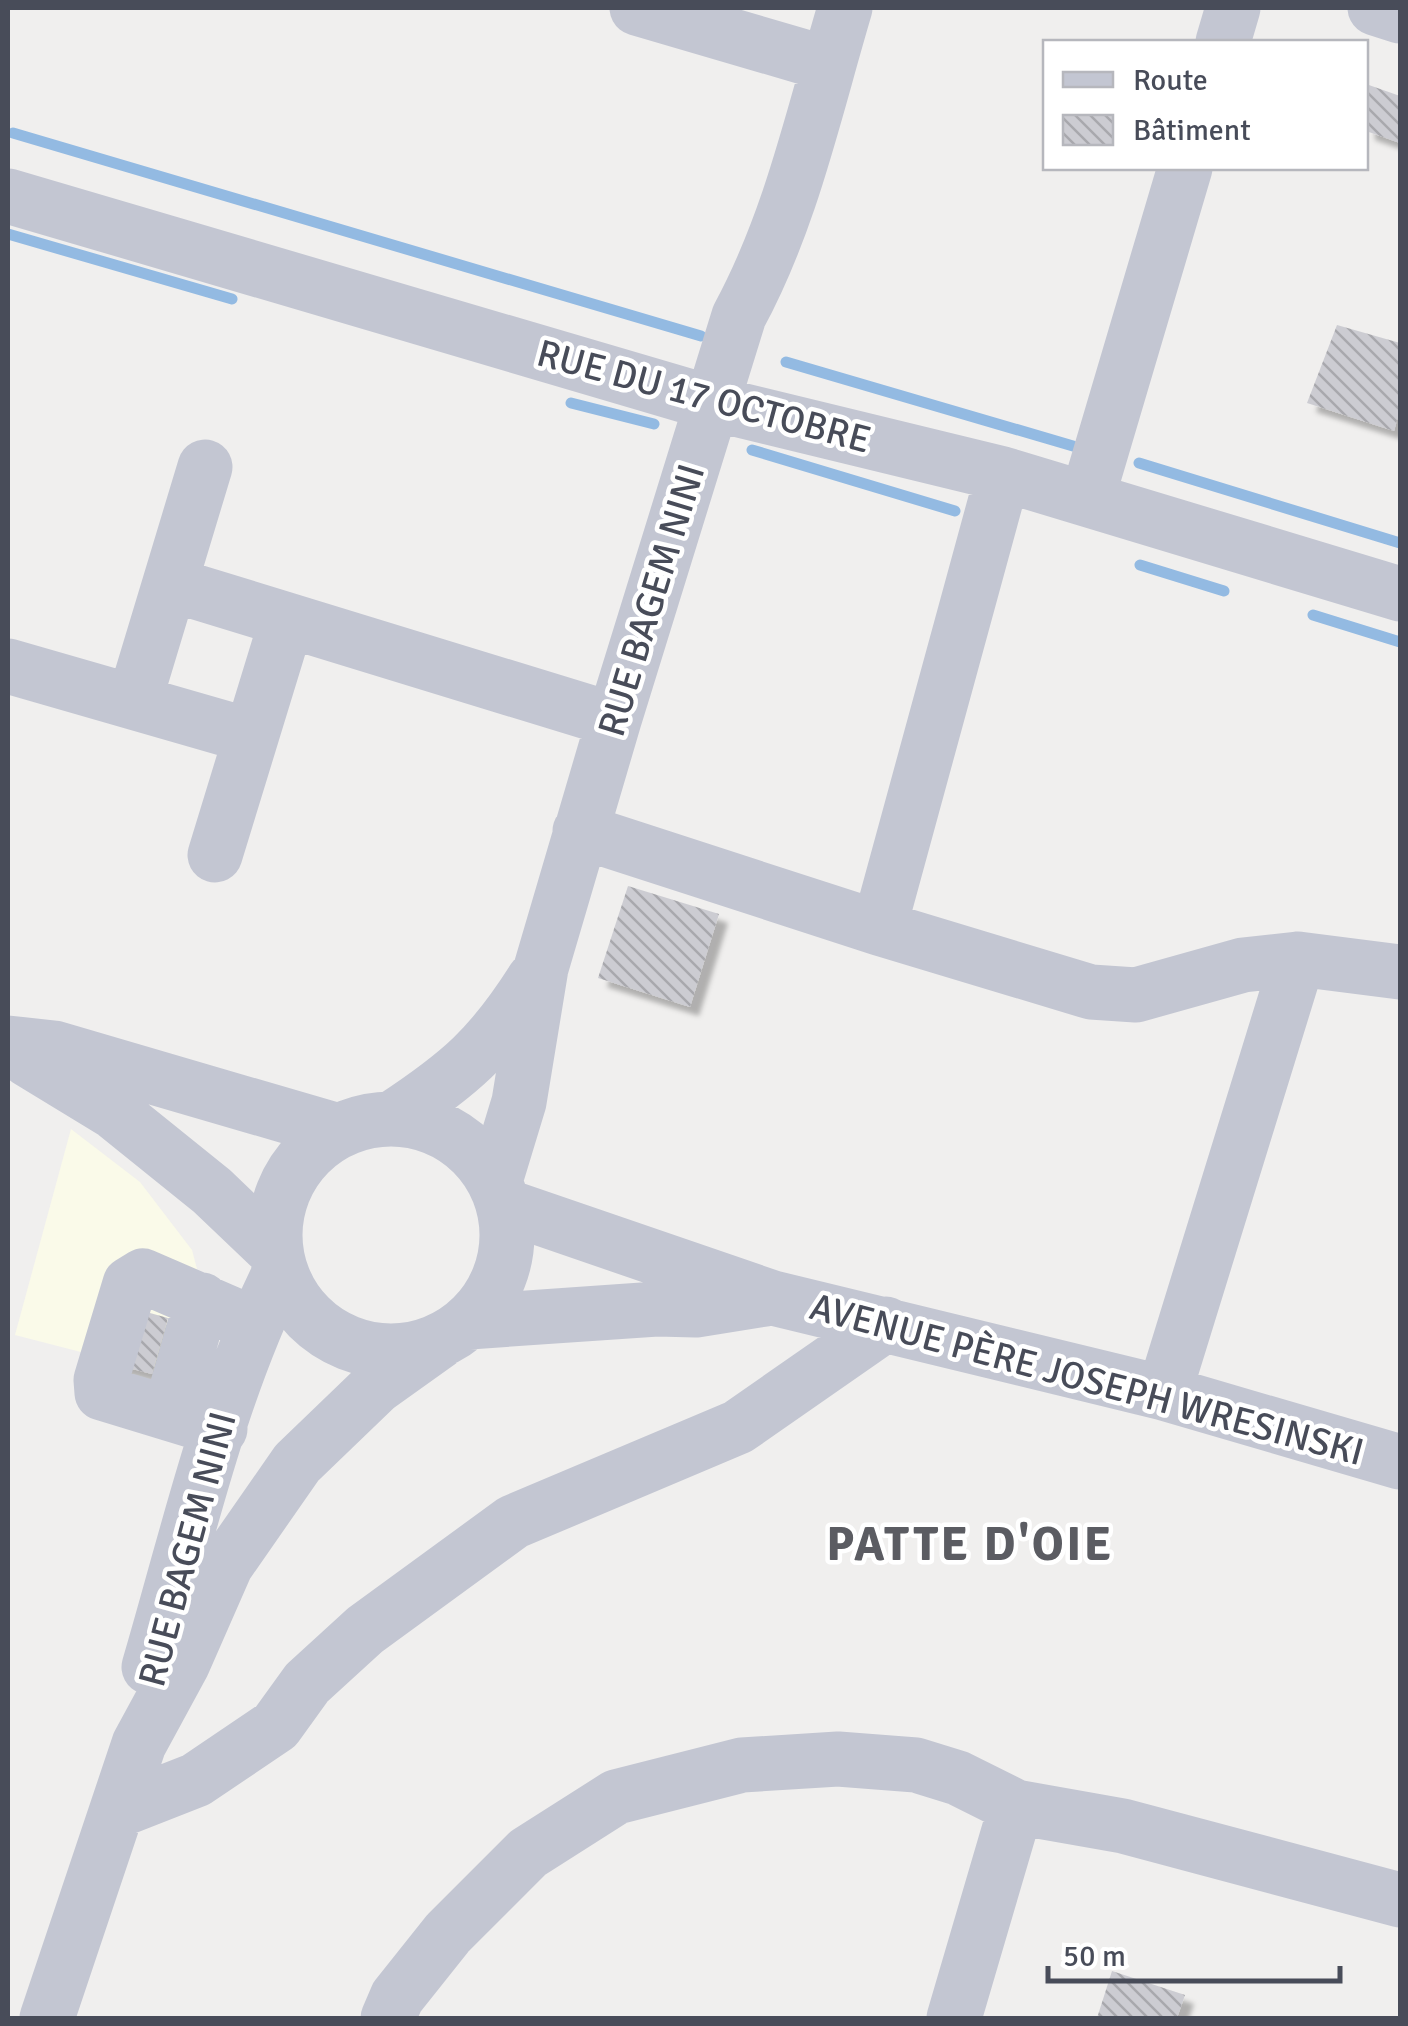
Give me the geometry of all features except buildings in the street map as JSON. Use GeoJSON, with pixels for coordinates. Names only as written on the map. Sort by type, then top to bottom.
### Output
{"type":"FeatureCollection","features":[{"type":"Feature","properties":{"kind":"street"},"geometry":{"type":"LineString","coordinates":[[637,8],[828,64]]}},
{"type":"Feature","properties":{"kind":"street","name":"RUE BAGEM NINI"},"geometry":{"type":"LineString","coordinates":[[500,1194],[541,968],[580,832],[711,403],[739,316],[780,230],[845,8]]}},
{"type":"Feature","properties":{"kind":"street"},"geometry":{"type":"LineString","coordinates":[[1223,40],[1233,8]]}},
{"type":"Feature","properties":{"kind":"street"},"geometry":{"type":"LineString","coordinates":[[1374,8],[1400,16]]}},
{"type":"Feature","properties":{"kind":"street"},"geometry":{"type":"LineString","coordinates":[[1087,499],[1185,170]]}},
{"type":"Feature","properties":{"kind":"street","name":"RUE DU 17 OCTOBRE"},"geometry":{"type":"LineString","coordinates":[[8,196],[711,403],[1002,474],[1400,594]]}},
{"type":"Feature","properties":{"kind":"street"},"geometry":{"type":"LineString","coordinates":[[134,702],[206,467]]}},
{"type":"Feature","properties":{"kind":"street"},"geometry":{"type":"LineString","coordinates":[[880,928],[1002,474]]}},
{"type":"Feature","properties":{"kind":"street"},"geometry":{"type":"LineString","coordinates":[[170,584],[614,720]]}},
{"type":"Feature","properties":{"kind":"street"},"geometry":{"type":"LineString","coordinates":[[215,855],[287,620]]}},
{"type":"Feature","properties":{"kind":"street"},"geometry":{"type":"LineString","coordinates":[[8,666],[251,736]]}},
{"type":"Feature","properties":{"kind":"street"},"geometry":{"type":"LineString","coordinates":[[580,832],[1092,992],[1136,995],[1243,964],[1298,959],[1400,972]]}},
{"type":"Feature","properties":{"kind":"street"},"geometry":{"type":"LineString","coordinates":[[1164,1393],[1298,959]]}},
{"type":"Feature","properties":{"kind":"street","name":"RUE BAGEM NINI"},"geometry":{"type":"LineString","coordinates":[[393,1118],[446,1083],[475,1058],[504,1025],[541,968]]}},
{"type":"Feature","properties":{"kind":"street"},"geometry":{"type":"LineString","coordinates":[[8,1045],[54,1048],[338,1131]]}},
{"type":"Feature","properties":{"kind":"street"},"geometry":{"type":"LineString","coordinates":[[8,1045],[114,1112],[212,1191],[277,1261],[295,1300],[317,1325],[345,1342],[376,1350],[408,1350],[454,1331],[495,1289],[507,1248],[500,1194],[476,1156],[453,1136],[424,1123],[393,1118],[365,1121],[338,1131],[308,1152],[287,1181],[275,1215],[277,1261]]}},
{"type":"Feature","properties":{"kind":"street","name":"AVENUE PÈRE JOSEPH WRESINSKI"},"geometry":{"type":"LineString","coordinates":[[500,1194],[772,1298],[1164,1393],[1400,1462]]}},
{"type":"Feature","properties":{"kind":"street","name":"RUE BAGEM NINI"},"geometry":{"type":"LineString","coordinates":[[140,1744],[147,1673],[195,1421],[235,1374],[277,1261]]}},
{"type":"Feature","properties":{"kind":"street"},"geometry":{"type":"LineString","coordinates":[[202,1300],[195,1421],[102,1393],[101,1380],[130,1284],[143,1276],[202,1300],[254,1324]]}},
{"type":"Feature","properties":{"kind":"street","name":"AVENUE PÈRE JOSEPH WRESINSKI"},"geometry":{"type":"LineString","coordinates":[[454,1331],[657,1309],[696,1310],[772,1298]]}},
{"type":"Feature","properties":{"kind":"street"},"geometry":{"type":"LineString","coordinates":[[117,1810],[196,1780],[276,1726],[307,1683],[364,1630],[513,1522],[738,1427],[886,1324]]}},
{"type":"Feature","properties":{"kind":"street","name":"RUE BAGEM NINI"},"geometry":{"type":"LineString","coordinates":[[140,1744],[183,1663],[226,1565],[297,1463],[377,1386],[454,1331]]}},
{"type":"Feature","properties":{"kind":"street"},"geometry":{"type":"LineString","coordinates":[[46,2018],[140,1744]]}},
{"type":"Feature","properties":{"kind":"street"},"geometry":{"type":"LineString","coordinates":[[388,2018],[397,1997],[448,1933],[528,1854],[616,1798],[742,1765],[838,1758],[916,1765],[958,1778],[1016,1807],[1124,1826],[1400,1900]]}},
{"type":"Feature","properties":{"kind":"street"},"geometry":{"type":"LineString","coordinates":[[954,2018],[1016,1807]]}},
{"type":"Feature","properties":{"kind":"shaded area"},"geometry":{"type":"Polygon","coordinates":[[[71,1129],[140,1182],[192,1250],[207,1307],[201,1383],[15,1335],[71,1129]]]}},
{"type":"Feature","properties":{"kind":"waterway"},"geometry":{"type":"LineString","coordinates":[[13,133],[701,336]]}},
{"type":"Feature","properties":{"kind":"waterway"},"geometry":{"type":"LineString","coordinates":[[8,234],[232,299]]}},
{"type":"Feature","properties":{"kind":"waterway"},"geometry":{"type":"LineString","coordinates":[[786,362],[1073,446]]}},
{"type":"Feature","properties":{"kind":"waterway"},"geometry":{"type":"LineString","coordinates":[[571,403],[654,424]]}},
{"type":"Feature","properties":{"kind":"waterway"},"geometry":{"type":"LineString","coordinates":[[752,450],[955,511]]}},
{"type":"Feature","properties":{"kind":"waterway"},"geometry":{"type":"LineString","coordinates":[[1139,463],[1400,543]]}},
{"type":"Feature","properties":{"kind":"waterway"},"geometry":{"type":"LineString","coordinates":[[1140,565],[1224,591]]}},
{"type":"Feature","properties":{"kind":"waterway"},"geometry":{"type":"LineString","coordinates":[[1313,615],[1400,642]]}},
{"type":"Feature","properties":{"kind":"district","name":"PATTE D'OIE"},"geometry":{"type":"Point","coordinates":[970,1543]}}]}
